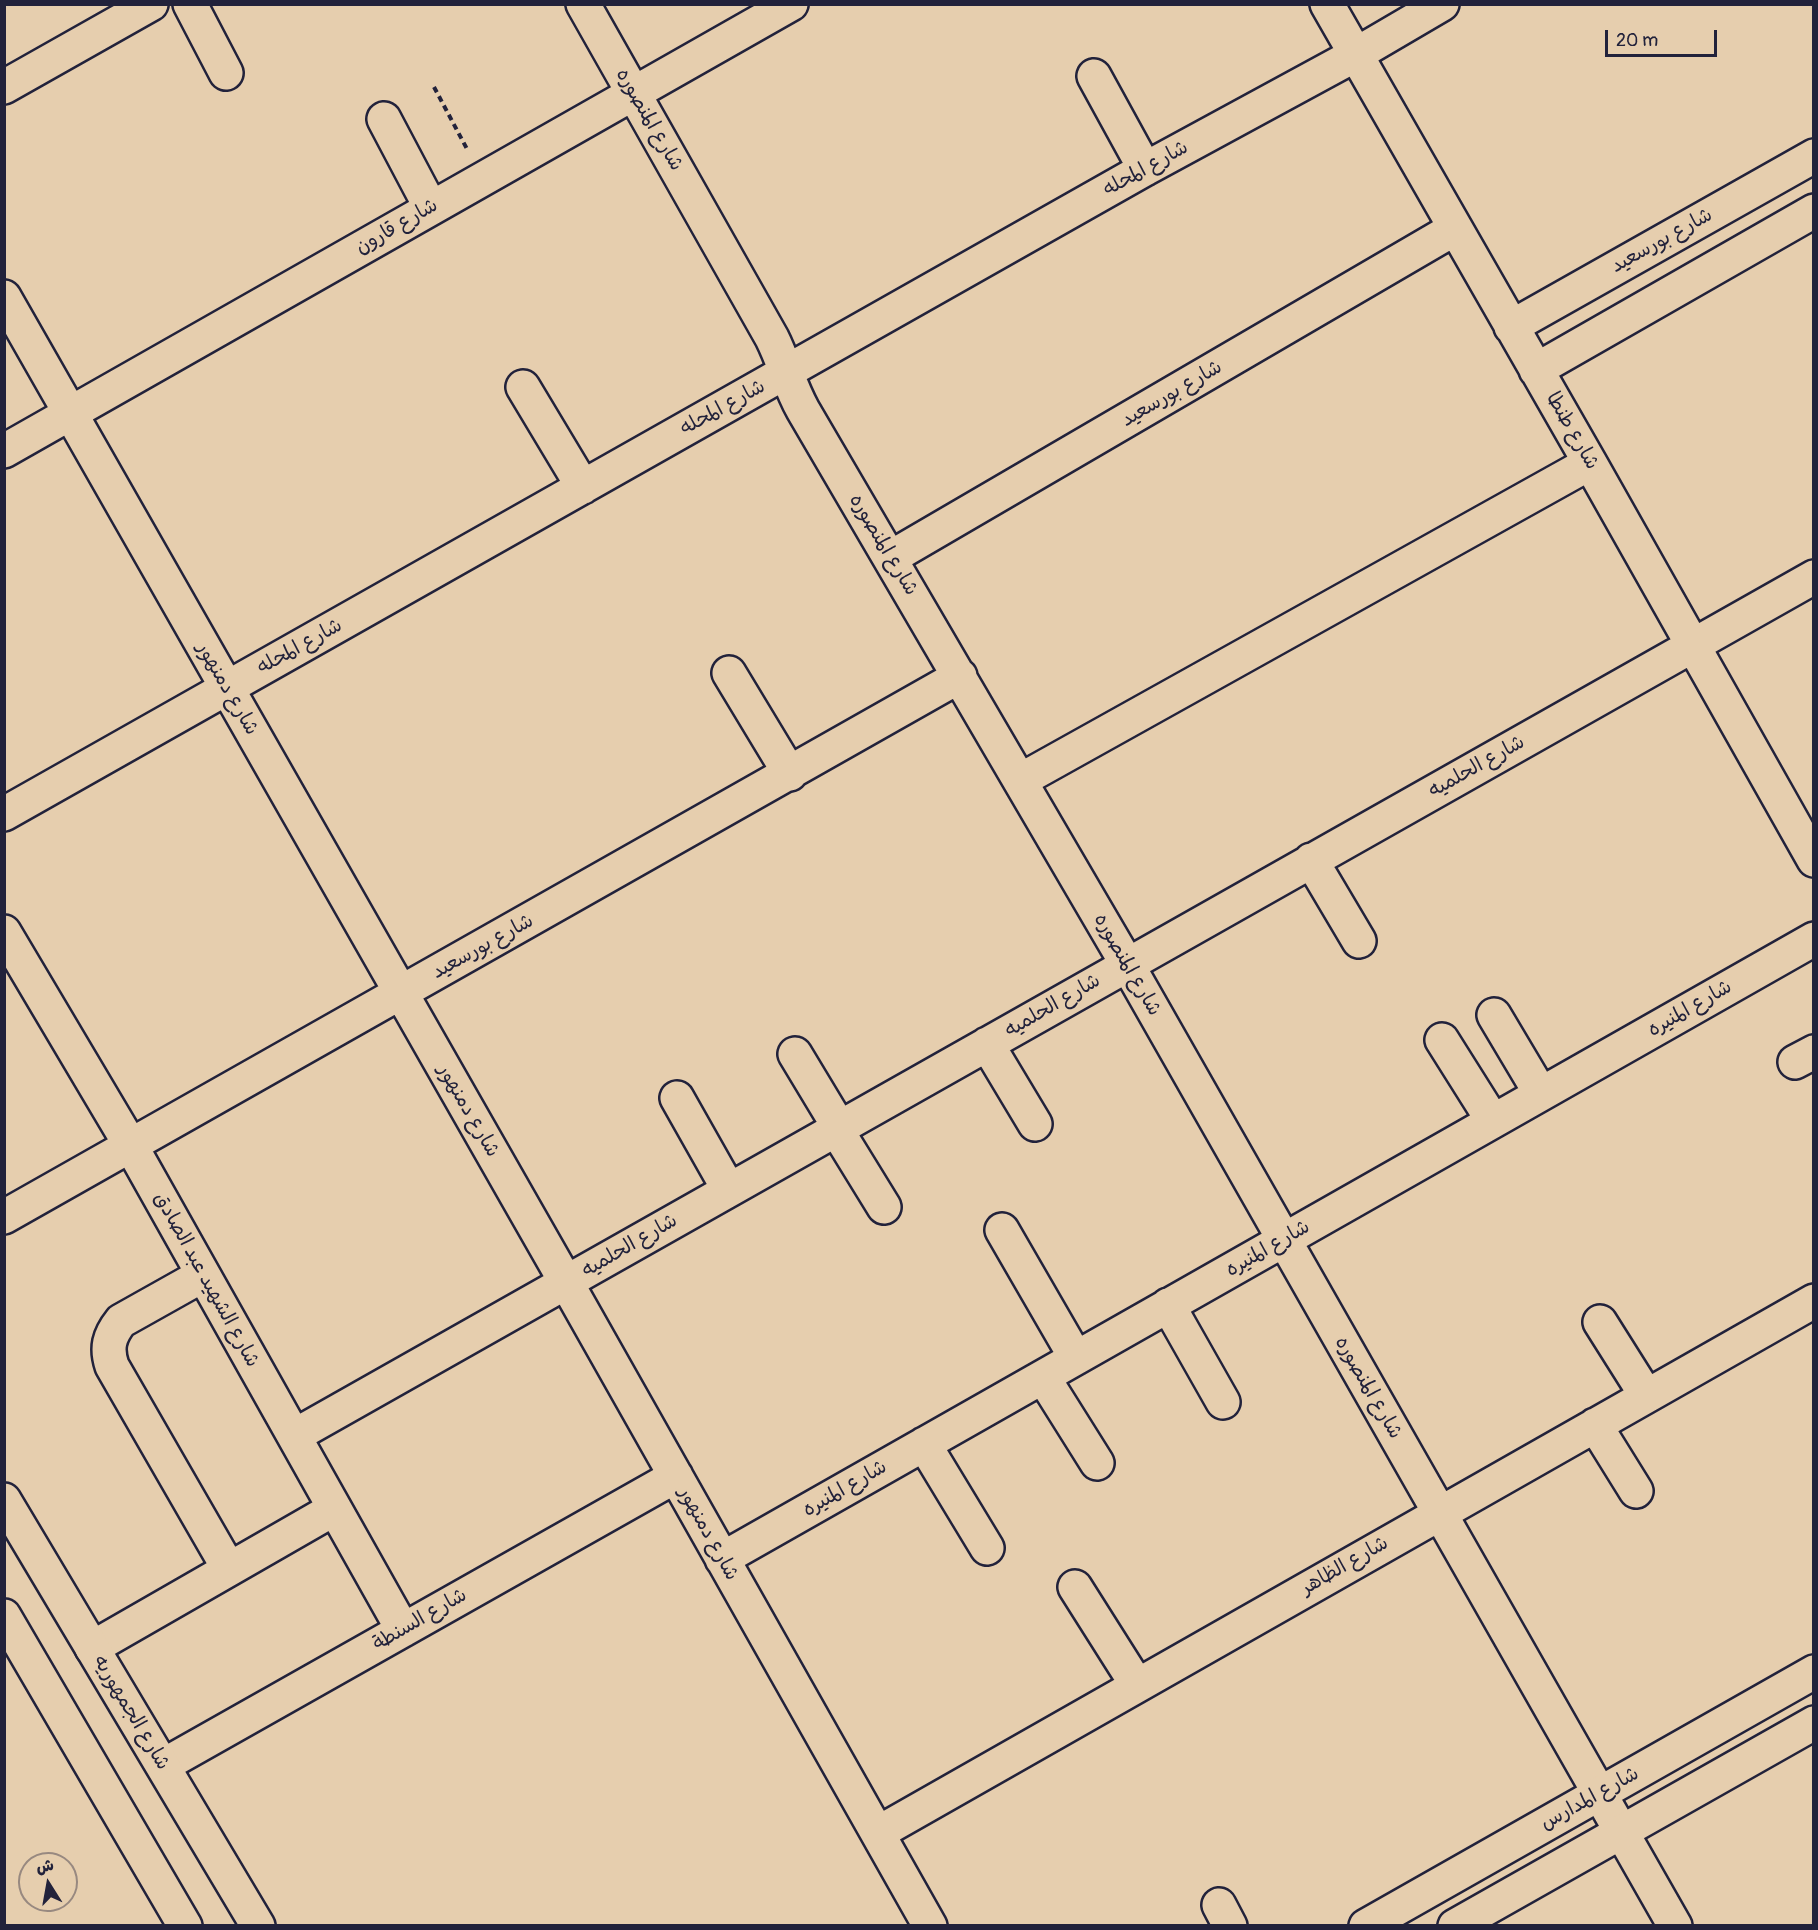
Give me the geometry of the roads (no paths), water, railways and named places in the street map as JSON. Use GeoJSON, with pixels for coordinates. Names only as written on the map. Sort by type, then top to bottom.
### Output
{"type":"FeatureCollection","features":[{"type":"Feature","properties":{"kind":"street"},"geometry":{"type":"LineString","coordinates":[[4,87],[151,4]]}},
{"type":"Feature","properties":{"kind":"street"},"geometry":{"type":"LineString","coordinates":[[190,4],[226,73]]}},
{"type":"Feature","properties":{"kind":"street","name":"شارع المنصوره"},"geometry":{"type":"LineString","coordinates":[[583,4],[772,338],[803,410],[1127,964],[1675,1926]]}},
{"type":"Feature","properties":{"kind":"street","name":"شارع قارون"},"geometry":{"type":"LineString","coordinates":[[4,451],[791,4]]}},
{"type":"Feature","properties":{"kind":"street","name":"شارع طنطا"},"geometry":{"type":"LineString","coordinates":[[1327,4],[1814,860]]}},
{"type":"Feature","properties":{"kind":"street","name":"شارع المحله"},"geometry":{"type":"LineString","coordinates":[[4,814],[1145,169],[1355,55],[1442,4]]}},
{"type":"Feature","properties":{"kind":"street"},"geometry":{"type":"LineString","coordinates":[[1094,76],[1145,169]]}},
{"type":"Feature","properties":{"kind":"street"},"geometry":{"type":"LineString","coordinates":[[384,119],[431,208]]}},
{"type":"Feature","properties":{"kind":"street","name":"شارع بورسعيد"},"geometry":{"type":"LineString","coordinates":[[1512,327],[1814,156]]}},
{"type":"Feature","properties":{"kind":"street"},"geometry":{"type":"LineString","coordinates":[[1536,370],[1814,211]]}},
{"type":"Feature","properties":{"kind":"street","name":"شارع بورسعيد"},"geometry":{"type":"LineString","coordinates":[[890,558],[1455,229]]}},
{"type":"Feature","properties":{"kind":"street","name":"شارع دمنهور"},"geometry":{"type":"LineString","coordinates":[[4,297],[566,1282],[930,1926]]}},
{"type":"Feature","properties":{"kind":"street"},"geometry":{"type":"LineString","coordinates":[[523,387],[583,487]]}},
{"type":"Feature","properties":{"kind":"street"},"geometry":{"type":"LineString","coordinates":[[1021,780],[1590,463]]}},
{"type":"Feature","properties":{"kind":"street","name":"شارع الحلميه"},"geometry":{"type":"LineString","coordinates":[[294,1436],[1814,577]]}},
{"type":"Feature","properties":{"kind":"street"},"geometry":{"type":"LineString","coordinates":[[729,673],[790,774]]}},
{"type":"Feature","properties":{"kind":"street","name":"شارع بورسعيد"},"geometry":{"type":"LineString","coordinates":[[4,1217],[960,676]]}},
{"type":"Feature","properties":{"kind":"street"},"geometry":{"type":"LineString","coordinates":[[1311,860],[1359,941]]}},
{"type":"Feature","properties":{"kind":"street","name":"شارع الشهيد عبد الصادق"},"geometry":{"type":"LineString","coordinates":[[4,932],[131,1146],[403,1630]]}},
{"type":"Feature","properties":{"kind":"street","name":"شارع المنيره"},"geometry":{"type":"LineString","coordinates":[[722,1559],[1814,939]]}},
{"type":"Feature","properties":{"kind":"street"},"geometry":{"type":"LineString","coordinates":[[1494,1016],[1541,1094]]}},
{"type":"Feature","properties":{"kind":"street"},"geometry":{"type":"LineString","coordinates":[[1442,1040],[1493,1121]]}},
{"type":"Feature","properties":{"kind":"street"},"geometry":{"type":"LineString","coordinates":[[987,1044],[1035,1124]]}},
{"type":"Feature","properties":{"kind":"street"},"geometry":{"type":"LineString","coordinates":[[795,1054],[884,1207]]}},
{"type":"Feature","properties":{"kind":"street"},"geometry":{"type":"LineString","coordinates":[[677,1098],[729,1190]]}},
{"type":"Feature","properties":{"kind":"street"},"geometry":{"type":"LineString","coordinates":[[1002,1230],[1076,1358]]}},
{"type":"Feature","properties":{"kind":"street"},"geometry":{"type":"LineString","coordinates":[[203,1275],[121,1321],[111,1336],[108,1354],[112,1366],[229,1569]]}},
{"type":"Feature","properties":{"kind":"street","name":"شارع الظاهر"},"geometry":{"type":"LineString","coordinates":[[878,1833],[1439,1512],[1814,1301]]}},
{"type":"Feature","properties":{"kind":"street"},"geometry":{"type":"LineString","coordinates":[[1168,1305],[1223,1402]]}},
{"type":"Feature","properties":{"kind":"street"},"geometry":{"type":"LineString","coordinates":[[1600,1322],[1646,1395]]}},
{"type":"Feature","properties":{"kind":"street"},"geometry":{"type":"LineString","coordinates":[[1043,1377],[1097,1463]]}},
{"type":"Feature","properties":{"kind":"street"},"geometry":{"type":"LineString","coordinates":[[1595,1425],[1636,1491]]}},
{"type":"Feature","properties":{"kind":"street"},"geometry":{"type":"LineString","coordinates":[[924,1444],[987,1548]]}},
{"type":"Feature","properties":{"kind":"street","name":"شارع السنطة"},"geometry":{"type":"LineString","coordinates":[[164,1765],[676,1476]]}},
{"type":"Feature","properties":{"kind":"street","name":"شارع الجمهوريه"},"geometry":{"type":"LineString","coordinates":[[4,1500],[258,1926]]}},
{"type":"Feature","properties":{"kind":"street"},"geometry":{"type":"LineString","coordinates":[[92,1648],[334,1509]]}},
{"type":"Feature","properties":{"kind":"street"},"geometry":{"type":"LineString","coordinates":[[1076,1587],[1137,1685]]}},
{"type":"Feature","properties":{"kind":"street"},"geometry":{"type":"LineString","coordinates":[[4,1616],[185,1926]]}},
{"type":"Feature","properties":{"kind":"street","name":"شارع المدارس"},"geometry":{"type":"LineString","coordinates":[[1366,1926],[1814,1672]]}},
{"type":"Feature","properties":{"kind":"street"},"geometry":{"type":"LineString","coordinates":[[1455,1926],[1620,1831],[1814,1724]]}}]}
